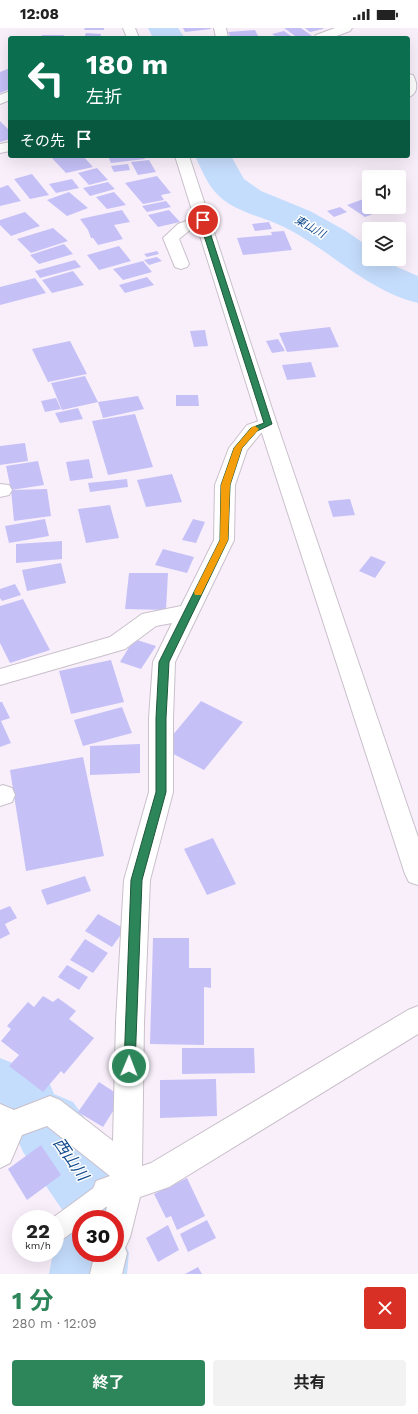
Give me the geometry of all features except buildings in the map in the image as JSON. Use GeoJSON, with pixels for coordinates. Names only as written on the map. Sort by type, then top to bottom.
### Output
{"type":"FeatureCollection","features":[{"type":"Feature","properties":{"kind":"street"},"geometry":{"type":"LineString","coordinates":[[325,36],[343,28],[353,36]]}},
{"type":"Feature","properties":{"kind":"street"},"geometry":{"type":"LineString","coordinates":[[1,108],[8,98]]}},
{"type":"Feature","properties":{"kind":"street"},"geometry":{"type":"LineString","coordinates":[[183,158],[268,424],[418,874]]}},
{"type":"Feature","properties":{"kind":"street"},"geometry":{"type":"LineString","coordinates":[[181,264],[171,238],[184,227],[203,220]]}},
{"type":"Feature","properties":{"kind":"street"},"geometry":{"type":"LineString","coordinates":[[118,1210],[121,1183],[137,880],[161,792],[161,718],[164,662],[224,540],[226,485],[238,448],[254,429],[268,424]]}},
{"type":"Feature","properties":{"kind":"street"},"geometry":{"type":"LineString","coordinates":[[0,677],[117,643],[150,620],[188,612]]}},
{"type":"Feature","properties":{"kind":"street"},"geometry":{"type":"LineString","coordinates":[[121,1183],[158,1176],[418,1019]]}},
{"type":"Feature","properties":{"kind":"street"},"geometry":{"type":"LineString","coordinates":[[0,1153],[6,1121],[50,1110],[121,1183]]}},
{"type":"Feature","properties":{"kind":"street"},"geometry":{"type":"LineString","coordinates":[[106,1274],[109,1262]]}},
{"type":"Feature","properties":{"kind":"lane"},"geometry":{"type":"LineString","coordinates":[[64,1224],[121,1183]]}},
{"type":"Feature","properties":{"kind":"waterway","name":"東山川"},"geometry":{"type":"LineString","coordinates":[[163,28],[168,36]]}},
{"type":"Feature","properties":{"kind":"waterway","name":"東山川"},"geometry":{"type":"LineString","coordinates":[[214,158],[229,186],[248,199],[297,219],[332,239],[383,275],[418,291]]}},
{"type":"Feature","properties":{"kind":"waterway","name":"西山川"},"geometry":{"type":"LineString","coordinates":[[0,1092],[24,1106]]}},
{"type":"Feature","properties":{"kind":"waterway","name":"西山川"},"geometry":{"type":"LineString","coordinates":[[48,1127],[93,1191]]}},
{"type":"Feature","properties":{"kind":"waterway","name":"西山川"},"geometry":{"type":"LineString","coordinates":[[88,1274],[90,1262]]}},
{"type":"Feature","properties":{"kind":"slow traffic"},"geometry":{"type":"LineString","coordinates":[[198,592],[224,540],[226,485],[238,448],[255,429]]}},
{"type":"Feature","properties":{"kind":"route"},"geometry":{"type":"LineString","coordinates":[[129,1066],[137,880],[161,792],[161,718],[164,662],[224,540],[226,485],[238,448],[254,429],[268,424],[203,220]]}}]}
